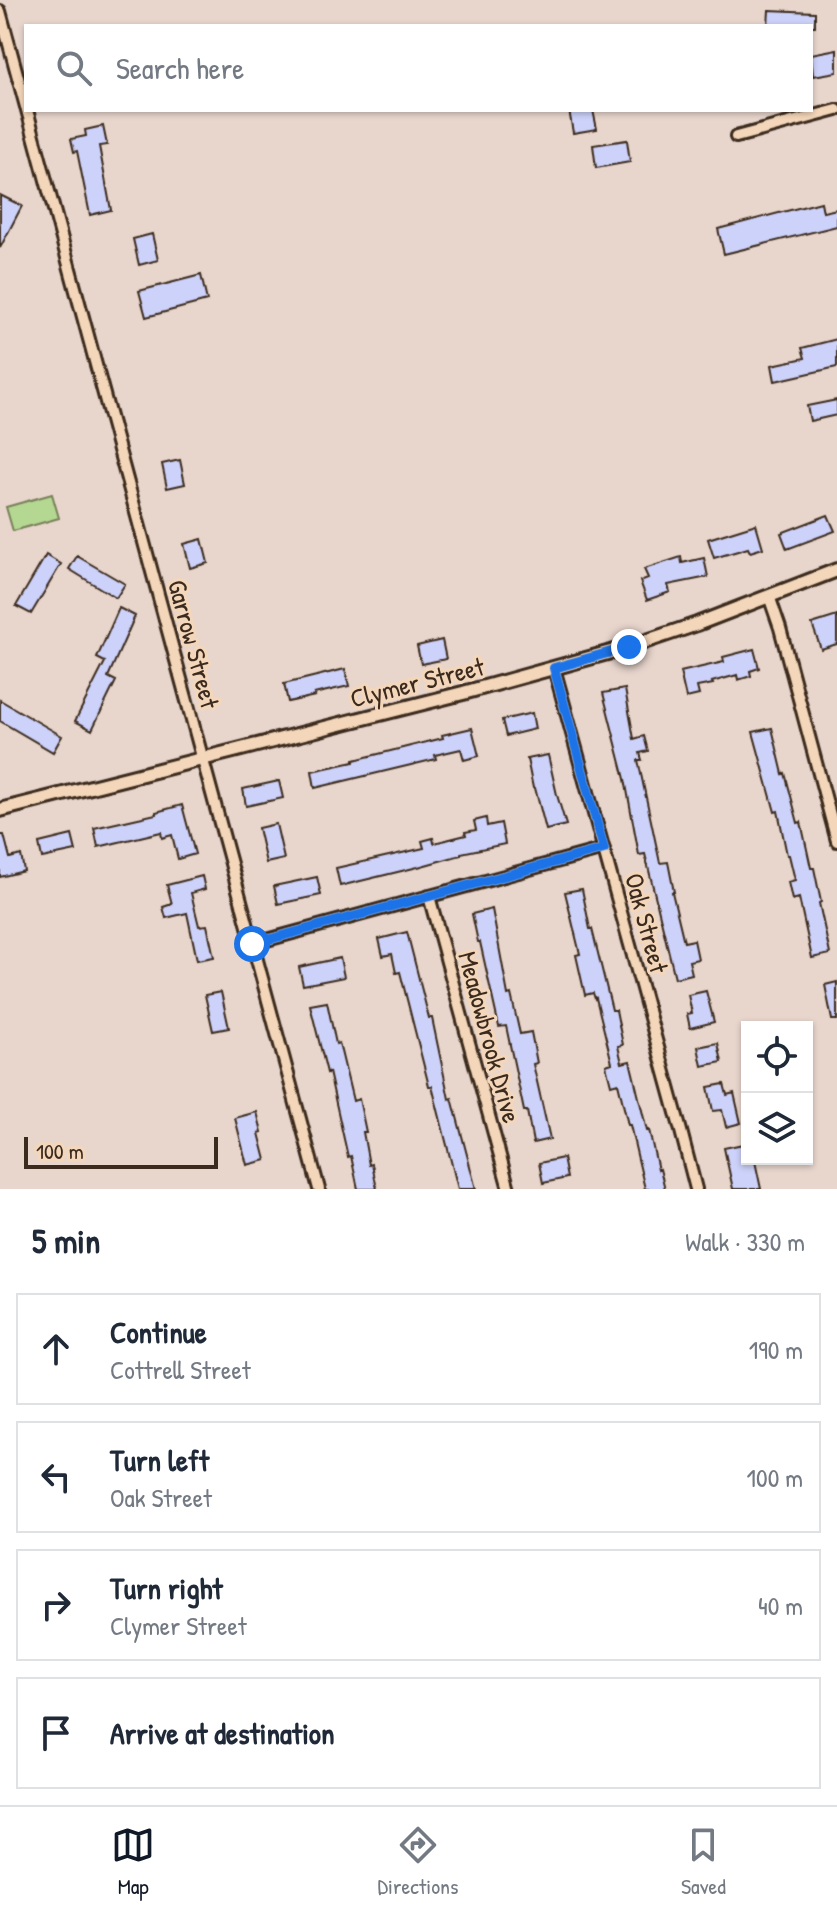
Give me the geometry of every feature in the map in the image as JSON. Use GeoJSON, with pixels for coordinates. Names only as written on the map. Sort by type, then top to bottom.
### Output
{"type":"FeatureCollection","features":[{"type":"Feature","properties":{"kind":"street","name":"Garrow Street"},"geometry":{"type":"LineString","coordinates":[[0,11],[24,101]]}},
{"type":"Feature","properties":{"kind":"street"},"geometry":{"type":"LineString","coordinates":[[736,137],[837,110]]}},
{"type":"Feature","properties":{"kind":"street","name":"Garrow Street"},"geometry":{"type":"LineString","coordinates":[[27,112],[319,1189]]}},
{"type":"Feature","properties":{"kind":"street","name":"Clymer Street"},"geometry":{"type":"LineString","coordinates":[[0,810],[554,668],[654,639],[837,570]]}},
{"type":"Feature","properties":{"kind":"street"},"geometry":{"type":"LineString","coordinates":[[769,596],[837,841]]}},
{"type":"Feature","properties":{"kind":"street","name":"Oak Street"},"geometry":{"type":"LineString","coordinates":[[554,668],[696,1189]]}},
{"type":"Feature","properties":{"kind":"street"},"geometry":{"type":"LineString","coordinates":[[252,944],[604,849]]}},
{"type":"Feature","properties":{"kind":"street","name":"Meadowbrook Drive"},"geometry":{"type":"LineString","coordinates":[[429,896],[509,1189]]}},
{"type":"Feature","properties":{"kind":"green space"},"geometry":{"type":"Polygon","coordinates":[[[52,494],[59,518],[13,531],[6,507],[52,494]]]}},
{"type":"Feature","properties":{"kind":"building"},"geometry":{"type":"Polygon","coordinates":[[[769,10],[815,12],[815,26],[768,24],[769,10]]]}},
{"type":"Feature","properties":{"kind":"building"},"geometry":{"type":"Polygon","coordinates":[[[837,49],[837,72],[813,76],[813,54],[837,49]]]}},
{"type":"Feature","properties":{"kind":"building"},"geometry":{"type":"Polygon","coordinates":[[[569,112],[593,112],[597,129],[573,133],[569,112]]]}},
{"type":"Feature","properties":{"kind":"building"},"geometry":{"type":"Polygon","coordinates":[[[103,126],[107,145],[99,146],[111,210],[90,215],[77,151],[74,152],[71,139],[86,136],[85,130],[103,126]]]}},
{"type":"Feature","properties":{"kind":"building"},"geometry":{"type":"Polygon","coordinates":[[[627,140],[630,162],[596,168],[593,145],[627,140]]]}},
{"type":"Feature","properties":{"kind":"building"},"geometry":{"type":"Polygon","coordinates":[[[0,195],[22,206],[0,248],[0,195]]]}},
{"type":"Feature","properties":{"kind":"building"},"geometry":{"type":"Polygon","coordinates":[[[821,202],[823,212],[837,209],[837,226],[724,254],[718,229],[821,202]]]}},
{"type":"Feature","properties":{"kind":"building"},"geometry":{"type":"Polygon","coordinates":[[[152,234],[158,260],[139,265],[133,239],[152,234]]]}},
{"type":"Feature","properties":{"kind":"building"},"geometry":{"type":"Polygon","coordinates":[[[201,275],[207,301],[146,317],[139,291],[201,275]]]}},
{"type":"Feature","properties":{"kind":"building"},"geometry":{"type":"Polygon","coordinates":[[[837,339],[837,367],[775,381],[772,365],[805,358],[802,348],[837,339]]]}},
{"type":"Feature","properties":{"kind":"building"},"geometry":{"type":"Polygon","coordinates":[[[837,400],[837,415],[810,421],[807,406],[837,400]]]}},
{"type":"Feature","properties":{"kind":"building"},"geometry":{"type":"Polygon","coordinates":[[[180,460],[185,484],[167,488],[162,464],[180,460]]]}},
{"type":"Feature","properties":{"kind":"building"},"geometry":{"type":"Polygon","coordinates":[[[828,515],[835,531],[787,549],[781,533],[828,515]]]}},
{"type":"Feature","properties":{"kind":"building"},"geometry":{"type":"Polygon","coordinates":[[[756,524],[763,548],[750,552],[748,548],[714,558],[708,539],[756,524]]]}},
{"type":"Feature","properties":{"kind":"building"},"geometry":{"type":"Polygon","coordinates":[[[202,539],[208,563],[190,568],[184,544],[202,539]]]}},
{"type":"Feature","properties":{"kind":"building"},"geometry":{"type":"Polygon","coordinates":[[[46,555],[61,564],[31,614],[16,606],[46,555]]]}},
{"type":"Feature","properties":{"kind":"building"},"geometry":{"type":"Polygon","coordinates":[[[77,556],[125,584],[116,598],[69,569],[77,556]]]}},
{"type":"Feature","properties":{"kind":"building"},"geometry":{"type":"Polygon","coordinates":[[[681,557],[682,563],[704,558],[708,577],[668,585],[670,592],[647,600],[640,581],[648,578],[644,569],[681,557]]]}},
{"type":"Feature","properties":{"kind":"building"},"geometry":{"type":"Polygon","coordinates":[[[119,608],[135,616],[108,677],[116,681],[92,730],[75,721],[105,662],[97,658],[119,608]]]}},
{"type":"Feature","properties":{"kind":"building"},"geometry":{"type":"Polygon","coordinates":[[[837,616],[837,644],[821,649],[812,624],[837,616]]]}},
{"type":"Feature","properties":{"kind":"building"},"geometry":{"type":"Polygon","coordinates":[[[442,640],[446,659],[421,664],[417,646],[442,640]]]}},
{"type":"Feature","properties":{"kind":"building"},"geometry":{"type":"Polygon","coordinates":[[[754,649],[759,668],[750,671],[751,676],[738,680],[737,675],[697,687],[699,695],[686,698],[680,672],[724,662],[723,657],[754,649]]]}},
{"type":"Feature","properties":{"kind":"building"},"geometry":{"type":"Polygon","coordinates":[[[345,669],[349,686],[288,702],[284,684],[345,669]]]}},
{"type":"Feature","properties":{"kind":"building"},"geometry":{"type":"Polygon","coordinates":[[[625,689],[634,739],[644,736],[648,751],[640,753],[642,760],[638,760],[660,863],[668,862],[684,942],[694,940],[698,959],[689,961],[692,974],[675,978],[645,854],[639,855],[625,779],[603,693],[625,689]]]}},
{"type":"Feature","properties":{"kind":"building"},"geometry":{"type":"Polygon","coordinates":[[[0,700],[62,736],[53,752],[0,721],[0,700]]]}},
{"type":"Feature","properties":{"kind":"building"},"geometry":{"type":"Polygon","coordinates":[[[532,713],[535,729],[506,736],[502,720],[532,713]]]}},
{"type":"Feature","properties":{"kind":"building"},"geometry":{"type":"Polygon","coordinates":[[[472,728],[479,756],[464,760],[461,749],[435,755],[436,759],[315,788],[312,771],[472,728]]]}},
{"type":"Feature","properties":{"kind":"building"},"geometry":{"type":"Polygon","coordinates":[[[772,728],[798,823],[801,822],[811,868],[814,868],[821,902],[830,954],[812,958],[799,898],[792,900],[788,882],[795,880],[778,811],[775,812],[753,732],[772,728]]]}},
{"type":"Feature","properties":{"kind":"building"},"geometry":{"type":"Polygon","coordinates":[[[548,755],[566,825],[546,830],[527,759],[548,755]]]}},
{"type":"Feature","properties":{"kind":"building"},"geometry":{"type":"Polygon","coordinates":[[[279,781],[283,798],[246,806],[243,789],[279,781]]]}},
{"type":"Feature","properties":{"kind":"building"},"geometry":{"type":"Polygon","coordinates":[[[182,805],[195,854],[178,859],[172,835],[162,838],[161,832],[98,847],[94,828],[182,805]]]}},
{"type":"Feature","properties":{"kind":"building"},"geometry":{"type":"Polygon","coordinates":[[[486,818],[487,826],[501,823],[505,844],[340,886],[336,868],[424,848],[422,841],[433,838],[434,843],[466,835],[465,832],[476,830],[474,821],[486,818]]]}},
{"type":"Feature","properties":{"kind":"building"},"geometry":{"type":"Polygon","coordinates":[[[276,824],[284,859],[266,863],[258,828],[276,824]]]}},
{"type":"Feature","properties":{"kind":"building"},"geometry":{"type":"Polygon","coordinates":[[[0,835],[4,835],[10,858],[21,855],[24,871],[0,877],[0,835]]]}},
{"type":"Feature","properties":{"kind":"building"},"geometry":{"type":"Polygon","coordinates":[[[72,835],[76,851],[42,858],[39,843],[72,835]]]}},
{"type":"Feature","properties":{"kind":"building"},"geometry":{"type":"Polygon","coordinates":[[[202,876],[205,889],[191,893],[199,926],[207,925],[214,957],[197,960],[187,913],[166,918],[163,907],[172,904],[167,885],[202,876]]]}},
{"type":"Feature","properties":{"kind":"building"},"geometry":{"type":"Polygon","coordinates":[[[317,877],[321,895],[278,904],[274,886],[317,877]]]}},
{"type":"Feature","properties":{"kind":"building"},"geometry":{"type":"Polygon","coordinates":[[[582,889],[612,1010],[616,1010],[623,1045],[618,1046],[622,1063],[630,1061],[665,1189],[645,1189],[618,1083],[611,1085],[606,1065],[612,1063],[596,998],[593,993],[585,995],[576,955],[580,954],[565,892],[582,889]]]}},
{"type":"Feature","properties":{"kind":"building"},"geometry":{"type":"Polygon","coordinates":[[[492,909],[508,995],[511,994],[520,1034],[531,1032],[537,1063],[533,1064],[550,1139],[533,1143],[506,1026],[499,1027],[472,914],[492,909]]]}},
{"type":"Feature","properties":{"kind":"building"},"geometry":{"type":"Polygon","coordinates":[[[407,932],[429,1018],[432,1018],[449,1099],[452,1098],[476,1189],[458,1189],[400,972],[396,973],[392,954],[383,956],[379,939],[407,932]]]}},
{"type":"Feature","properties":{"kind":"building"},"geometry":{"type":"Polygon","coordinates":[[[340,958],[344,977],[303,985],[299,967],[340,958]]]}},
{"type":"Feature","properties":{"kind":"building"},"geometry":{"type":"Polygon","coordinates":[[[837,982],[837,1020],[832,1020],[825,985],[837,982]]]}},
{"type":"Feature","properties":{"kind":"building"},"geometry":{"type":"Polygon","coordinates":[[[706,991],[714,1022],[690,1028],[687,1014],[692,1013],[688,995],[706,991]]]}},
{"type":"Feature","properties":{"kind":"building"},"geometry":{"type":"Polygon","coordinates":[[[221,992],[229,1028],[213,1031],[205,995],[221,992]]]}},
{"type":"Feature","properties":{"kind":"building"},"geometry":{"type":"Polygon","coordinates":[[[327,1002],[353,1101],[359,1099],[369,1165],[372,1164],[377,1189],[358,1189],[351,1156],[348,1157],[310,1005],[327,1002]]]}},
{"type":"Feature","properties":{"kind":"building"},"geometry":{"type":"Polygon","coordinates":[[[718,1043],[722,1062],[702,1066],[698,1047],[718,1043]]]}},
{"type":"Feature","properties":{"kind":"building"},"geometry":{"type":"Polygon","coordinates":[[[724,1084],[727,1095],[734,1093],[741,1123],[726,1127],[722,1110],[713,1111],[708,1087],[724,1084]]]}},
{"type":"Feature","properties":{"kind":"building"},"geometry":{"type":"Polygon","coordinates":[[[257,1112],[266,1160],[247,1165],[235,1118],[257,1112]]]}},
{"type":"Feature","properties":{"kind":"building"},"geometry":{"type":"Polygon","coordinates":[[[741,1144],[741,1165],[756,1165],[761,1189],[733,1189],[724,1148],[741,1144]]]}},
{"type":"Feature","properties":{"kind":"building"},"geometry":{"type":"Polygon","coordinates":[[[563,1158],[567,1178],[543,1183],[539,1163],[563,1158]]]}},
{"type":"Feature","properties":{"kind":"route"},"geometry":{"type":"LineString","coordinates":[[252,944],[604,849],[554,668],[629,647]]}}]}
